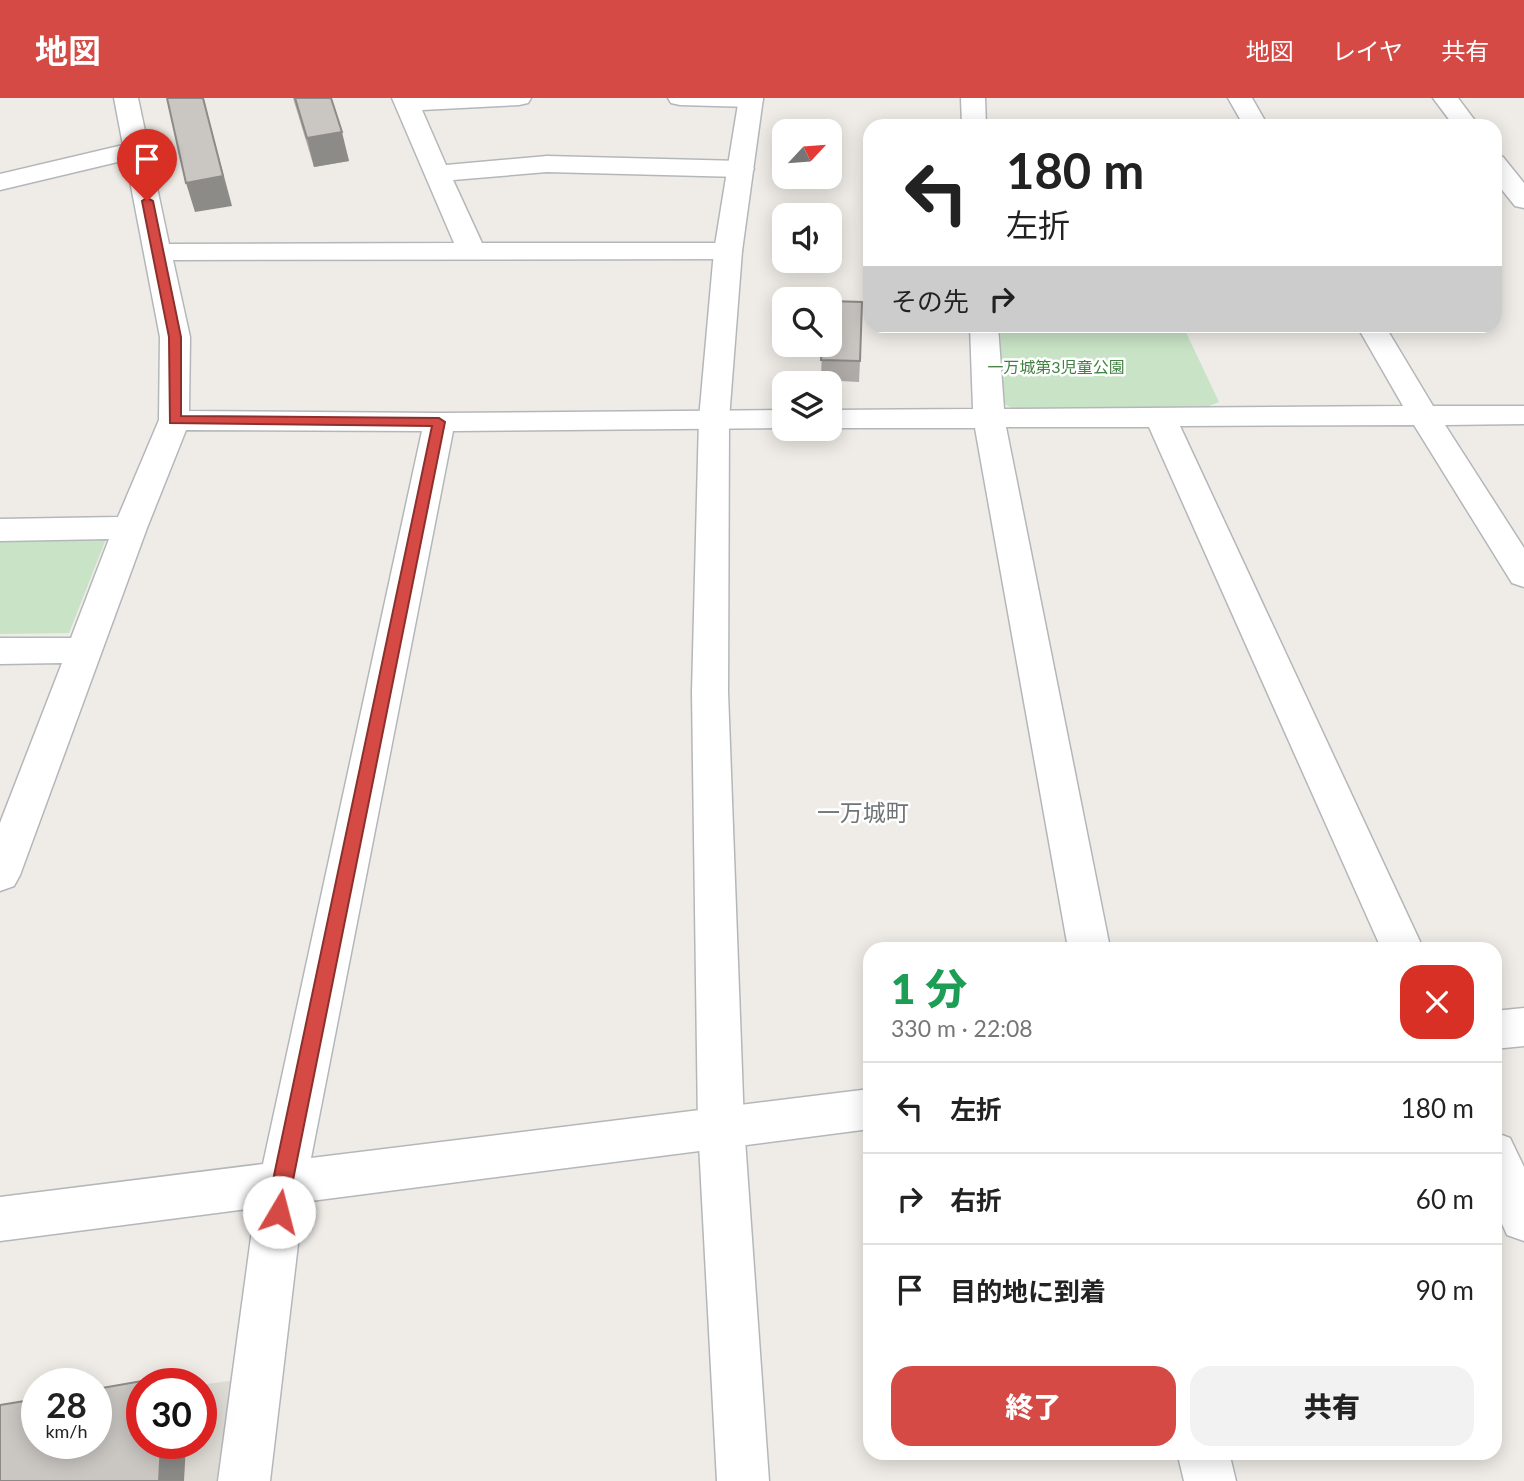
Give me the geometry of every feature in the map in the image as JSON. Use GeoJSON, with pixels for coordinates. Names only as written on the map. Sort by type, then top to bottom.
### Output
{"type":"FeatureCollection","features":[{"type":"Feature","properties":{"kind":"street"},"geometry":{"type":"LineString","coordinates":[[1,869],[130,528],[174,420],[175,337],[127,98]]}},
{"type":"Feature","properties":{"kind":"street"},"geometry":{"type":"LineString","coordinates":[[471,250],[405,101],[519,98]]}},
{"type":"Feature","properties":{"kind":"street"},"geometry":{"type":"LineString","coordinates":[[680,98],[751,99],[728,251],[714,419],[710,692],[721,1125],[743,1481]]}},
{"type":"Feature","properties":{"kind":"street"},"geometry":{"type":"LineString","coordinates":[[973,98],[974,119]]}},
{"type":"Feature","properties":{"kind":"street"},"geometry":{"type":"LineString","coordinates":[[1240,98],[1252,119]]}},
{"type":"Feature","properties":{"kind":"street"},"geometry":{"type":"LineString","coordinates":[[1445,98],[1462,119]]}},
{"type":"Feature","properties":{"kind":"street"},"geometry":{"type":"LineString","coordinates":[[0,182],[136,150]]}},
{"type":"Feature","properties":{"kind":"street"},"geometry":{"type":"LineString","coordinates":[[439,173],[547,164],[741,169]]}},
{"type":"Feature","properties":{"kind":"street"},"geometry":{"type":"LineString","coordinates":[[1502,172],[1524,200]]}},
{"type":"Feature","properties":{"kind":"street"},"geometry":{"type":"LineString","coordinates":[[158,252],[728,251]]}},
{"type":"Feature","properties":{"kind":"street"},"geometry":{"type":"LineString","coordinates":[[984,333],[989,420],[1088,942]]}},
{"type":"Feature","properties":{"kind":"street"},"geometry":{"type":"LineString","coordinates":[[1375,333],[1423,415],[1524,575]]}},
{"type":"Feature","properties":{"kind":"street"},"geometry":{"type":"LineString","coordinates":[[842,419],[1524,415]]}},
{"type":"Feature","properties":{"kind":"street"},"geometry":{"type":"LineString","coordinates":[[1160,417],[1399,942]]}},
{"type":"Feature","properties":{"kind":"street"},"geometry":{"type":"LineString","coordinates":[[174,420],[439,422],[772,419]]}},
{"type":"Feature","properties":{"kind":"street"},"geometry":{"type":"LineString","coordinates":[[244,1481],[282,1185],[439,422]]}},
{"type":"Feature","properties":{"kind":"street"},"geometry":{"type":"LineString","coordinates":[[0,530],[130,528]]}},
{"type":"Feature","properties":{"kind":"street"},"geometry":{"type":"LineString","coordinates":[[0,650],[86,650]]}},
{"type":"Feature","properties":{"kind":"street"},"geometry":{"type":"LineString","coordinates":[[1502,1029],[1524,1027]]}},
{"type":"Feature","properties":{"kind":"street"},"geometry":{"type":"LineString","coordinates":[[0,1219],[282,1185],[721,1125],[863,1110]]}},
{"type":"Feature","properties":{"kind":"street"},"geometry":{"type":"LineString","coordinates":[[1502,1171],[1524,1219]]}},
{"type":"Feature","properties":{"kind":"street"},"geometry":{"type":"LineString","coordinates":[[1205,1460],[1210,1481]]}},
{"type":"Feature","properties":{"kind":"shaded area"},"geometry":{"type":"Polygon","coordinates":[[[235,1380],[220,1481],[0,1481],[22,1459],[112,1459],[112,1444],[126,1444],[126,1459],[217,1459],[217,1383],[235,1380]]]}},
{"type":"Feature","properties":{"kind":"green space","name":"一万城第3児童公園"},"geometry":{"type":"Polygon","coordinates":[[[1000,333],[1186,333],[1219,402],[1207,407],[1015,410],[1003,403],[1000,333]]]}},
{"type":"Feature","properties":{"kind":"green space"},"geometry":{"type":"Polygon","coordinates":[[[106,539],[69,633],[0,634],[0,540],[106,539]]]}},
{"type":"Feature","properties":{"kind":"building"},"geometry":{"type":"Polygon","coordinates":[[[167,98],[203,98],[223,176],[186,183],[167,98]]]}},
{"type":"Feature","properties":{"kind":"building"},"geometry":{"type":"Polygon","coordinates":[[[295,98],[331,98],[342,132],[307,138],[295,98]]]}},
{"type":"Feature","properties":{"kind":"building"},"geometry":{"type":"Polygon","coordinates":[[[842,301],[862,302],[860,361],[821,360],[821,357],[842,357],[842,301]]]}},
{"type":"Feature","properties":{"kind":"building"},"geometry":{"type":"Polygon","coordinates":[[[126,1384],[126,1459],[160,1459],[159,1481],[0,1481],[0,1405],[21,1402],[21,1459],[112,1459],[112,1386],[126,1384]]]}},
{"type":"Feature","properties":{"kind":"district","name":"一万城町"},"geometry":{"type":"Point","coordinates":[863,813]}},
{"type":"Feature","properties":{"kind":"route"},"geometry":{"type":"LineString","coordinates":[[147,201],[175,337],[174,420],[439,422],[282,1185],[279,1212]]}}]}
